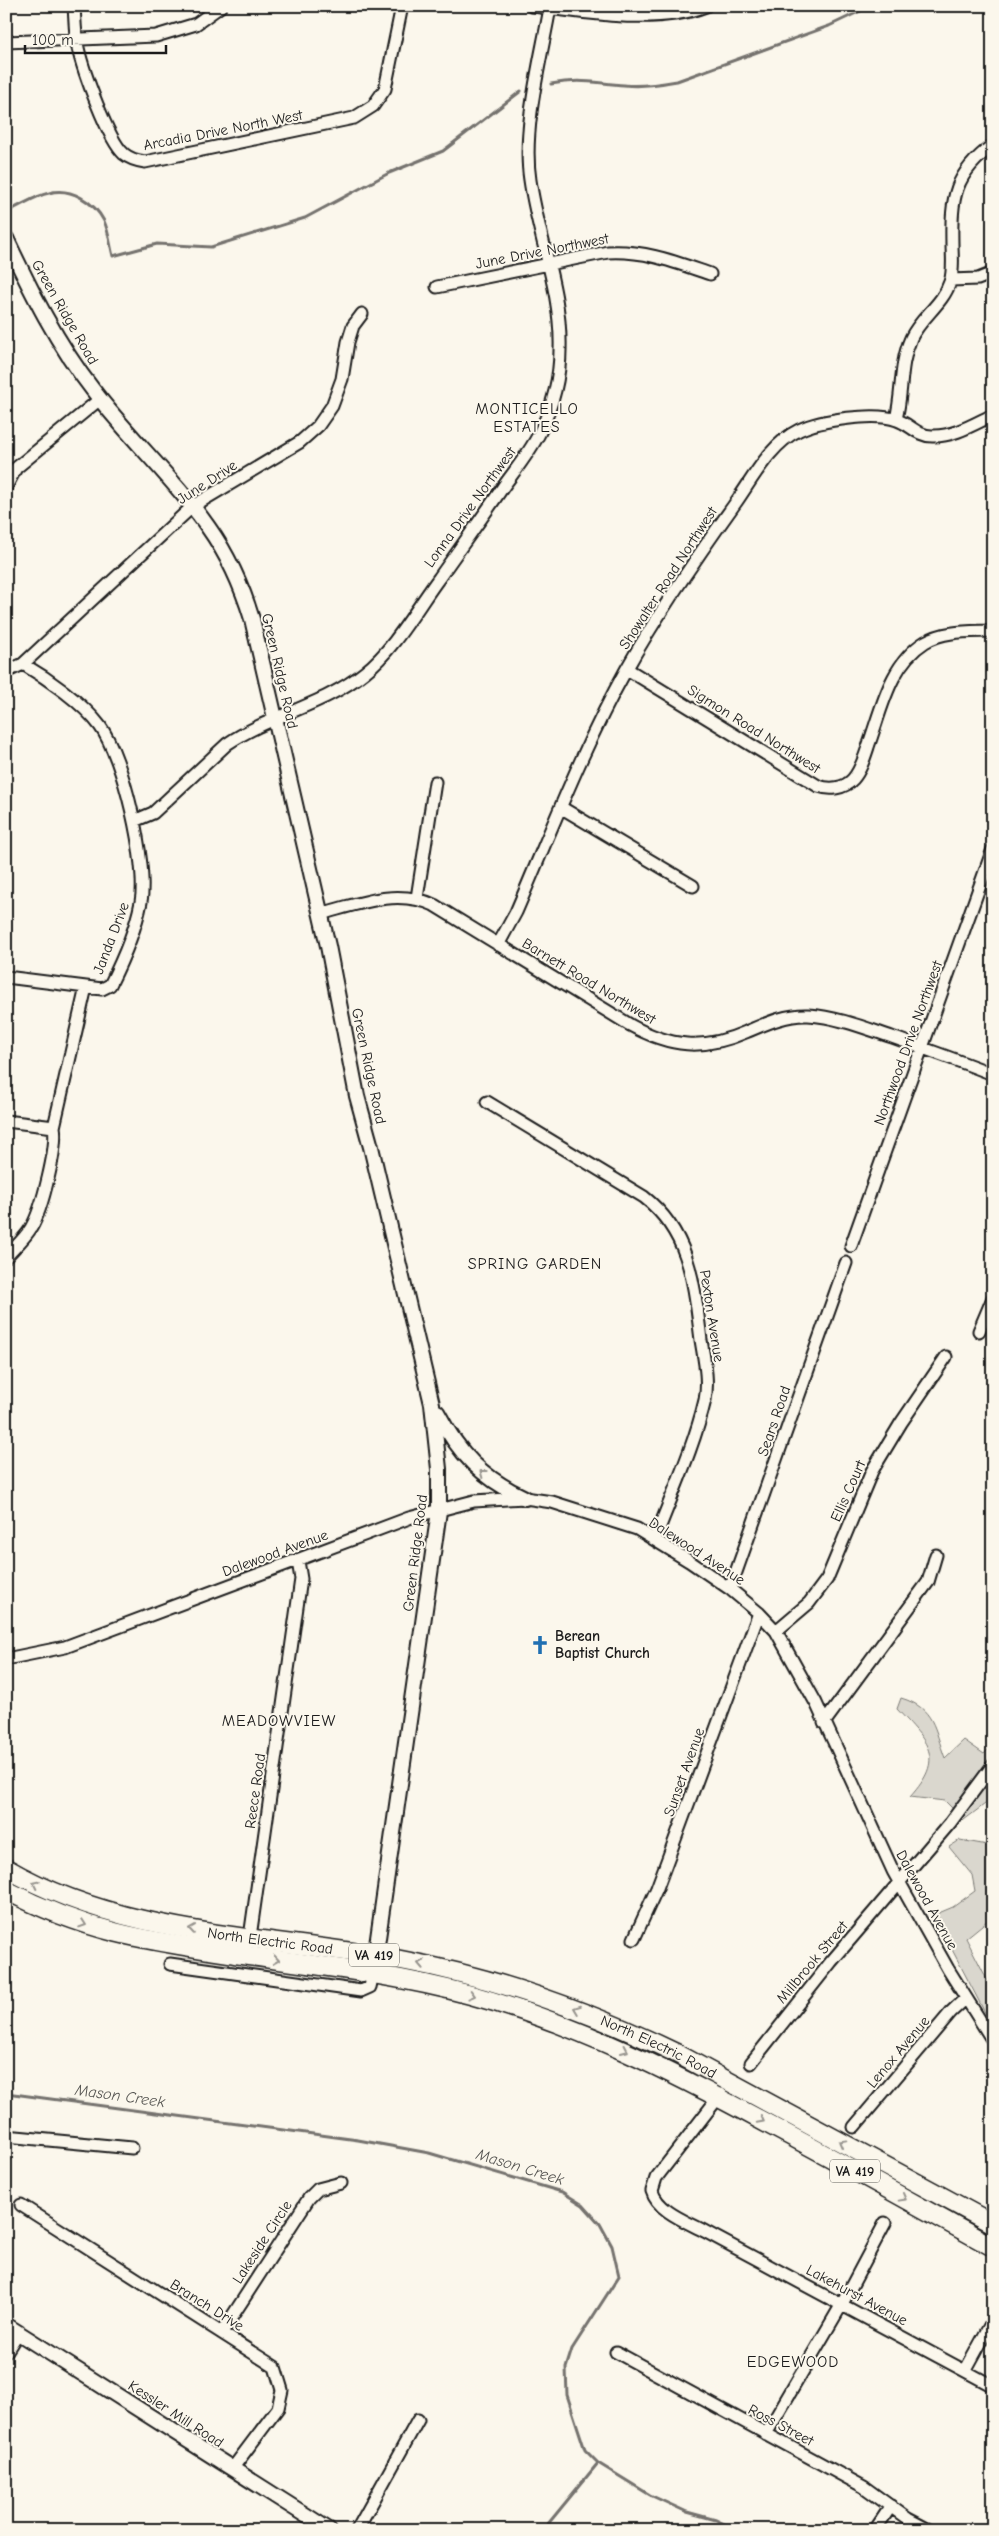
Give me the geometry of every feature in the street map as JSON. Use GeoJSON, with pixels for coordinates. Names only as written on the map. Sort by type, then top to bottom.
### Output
{"type":"FeatureCollection","features":[{"type":"Feature","properties":{"kind":"main road","name":"North Electric Road"},"geometry":{"type":"LineString","coordinates":[[6,1868],[51,1891],[113,1914],[163,1925],[376,1956],[478,1977],[563,2003],[628,2030],[732,2083]]}},
{"type":"Feature","properties":{"kind":"main road","name":"North Electric Road"},"geometry":{"type":"LineString","coordinates":[[6,1890],[54,1914],[124,1936],[373,1974],[470,1995],[571,2027],[652,2062],[718,2097]]}},
{"type":"Feature","properties":{"kind":"main road","name":"VA 419"},"geometry":{"type":"LineString","coordinates":[[732,2083],[993,2224]]}},
{"type":"Feature","properties":{"kind":"main road","name":"VA 419"},"geometry":{"type":"LineString","coordinates":[[718,2097],[993,2246]]}},
{"type":"Feature","properties":{"kind":"street","name":"Arcadia Drive North West"},"geometry":{"type":"LineString","coordinates":[[74,6],[76,39],[83,68],[117,145],[123,153],[139,161],[168,158],[337,122],[366,112],[380,98],[385,89],[402,6]]}},
{"type":"Feature","properties":{"kind":"street"},"geometry":{"type":"LineString","coordinates":[[6,42],[169,34],[196,24],[221,6]]}},
{"type":"Feature","properties":{"kind":"street"},"geometry":{"type":"LineString","coordinates":[[532,6],[656,16],[694,10],[706,6]]}},
{"type":"Feature","properties":{"kind":"street","name":"Lonna Drive Northwest"},"geometry":{"type":"LineString","coordinates":[[134,821],[153,813],[228,744],[244,733],[275,720],[354,680],[377,661],[530,449],[549,411],[559,367],[560,332],[530,180],[528,148],[550,8]]}},
{"type":"Feature","properties":{"kind":"street"},"geometry":{"type":"LineString","coordinates":[[896,420],[900,405],[902,368],[906,351],[920,322],[944,295],[951,280],[953,211],[957,187],[971,162],[993,145]]}},
{"type":"Feature","properties":{"kind":"street","name":"Green Ridge Road"},"geometry":{"type":"LineString","coordinates":[[6,238],[43,313],[100,400],[193,506],[226,554],[245,595],[320,914],[357,1096],[371,1147],[432,1404],[437,1449],[439,1511],[373,1974]]}},
{"type":"Feature","properties":{"kind":"street","name":"June Drive Northwest"},"geometry":{"type":"LineString","coordinates":[[437,287],[608,252],[626,251],[664,257],[710,274]]}},
{"type":"Feature","properties":{"kind":"street"},"geometry":{"type":"LineString","coordinates":[[951,280],[978,279],[993,273]]}},
{"type":"Feature","properties":{"kind":"street","name":"June Drive"},"geometry":{"type":"LineString","coordinates":[[6,672],[23,664],[193,506],[300,442],[318,426],[332,406],[342,379],[348,342],[354,326],[362,314]]}},
{"type":"Feature","properties":{"kind":"street"},"geometry":{"type":"LineString","coordinates":[[6,487],[16,468],[100,400]]}},
{"type":"Feature","properties":{"kind":"street","name":"Showalter Road Northwest"},"geometry":{"type":"LineString","coordinates":[[498,945],[516,912],[608,704],[627,668],[710,539],[780,444],[798,430],[816,424],[869,417],[896,420],[917,432],[932,436],[955,432],[993,415]]}},
{"type":"Feature","properties":{"kind":"street","name":"Sigmon Road Northwest"},"geometry":{"type":"LineString","coordinates":[[627,668],[818,786],[834,789],[843,786],[855,778],[863,761],[889,685],[906,658],[922,645],[940,636],[993,631]]}},
{"type":"Feature","properties":{"kind":"street","name":"Janda Drive"},"geometry":{"type":"LineString","coordinates":[[6,1257],[35,1221],[55,1146],[54,1127],[86,987],[102,989],[110,985],[137,916],[142,890],[134,821],[114,756],[100,726],[51,683],[23,664]]}},
{"type":"Feature","properties":{"kind":"street"},"geometry":{"type":"LineString","coordinates":[[417,898],[435,782]]}},
{"type":"Feature","properties":{"kind":"street"},"geometry":{"type":"LineString","coordinates":[[562,808],[693,886]]}},
{"type":"Feature","properties":{"kind":"street","name":"Northwood Drive Northwest"},"geometry":{"type":"LineString","coordinates":[[851,1246],[993,849]]}},
{"type":"Feature","properties":{"kind":"street","name":"Barnett Road Northwest"},"geometry":{"type":"LineString","coordinates":[[320,914],[387,897],[417,898],[434,905],[630,1025],[654,1037],[673,1043],[700,1045],[718,1042],[782,1018],[808,1015],[846,1021],[993,1074]]}},
{"type":"Feature","properties":{"kind":"street"},"geometry":{"type":"LineString","coordinates":[[6,977],[86,987]]}},
{"type":"Feature","properties":{"kind":"street","name":"Pexton Avenue"},"geometry":{"type":"LineString","coordinates":[[487,1102],[644,1197],[659,1209],[670,1224],[686,1254],[694,1283],[706,1376],[705,1398],[697,1426],[655,1539]]}},
{"type":"Feature","properties":{"kind":"street"},"geometry":{"type":"LineString","coordinates":[[6,1120],[54,1127]]}},
{"type":"Feature","properties":{"kind":"street","name":"Sears Road"},"geometry":{"type":"LineString","coordinates":[[730,1589],[846,1263]]}},
{"type":"Feature","properties":{"kind":"street"},"geometry":{"type":"LineString","coordinates":[[979,1332],[993,1298]]}},
{"type":"Feature","properties":{"kind":"street","name":"Ellis Court"},"geometry":{"type":"LineString","coordinates":[[776,1631],[809,1604],[827,1579],[872,1471],[901,1423],[946,1357]]}},
{"type":"Feature","properties":{"kind":"street"},"geometry":{"type":"LineString","coordinates":[[432,1404],[445,1428],[470,1463],[498,1483],[525,1498]]}},
{"type":"Feature","properties":{"kind":"street","name":"Dalewood Avenue"},"geometry":{"type":"LineString","coordinates":[[6,1659],[65,1647],[409,1518],[474,1501],[525,1498],[576,1508],[619,1521],[655,1539],[730,1589],[759,1613],[776,1631],[798,1669],[900,1882],[993,2042]]}},
{"type":"Feature","properties":{"kind":"street"},"geometry":{"type":"LineString","coordinates":[[824,1723],[928,1582],[936,1555]]}},
{"type":"Feature","properties":{"kind":"street","name":"Reece Road"},"geometry":{"type":"LineString","coordinates":[[250,1937],[301,1578],[298,1561]]}},
{"type":"Feature","properties":{"kind":"street","name":"Sunset Avenue"},"geometry":{"type":"LineString","coordinates":[[634,1938],[657,1888],[759,1613]]}},
{"type":"Feature","properties":{"kind":"street","name":"Millbrook Street"},"geometry":{"type":"LineString","coordinates":[[751,2063],[831,1962],[950,1824],[993,1765]]}},
{"type":"Feature","properties":{"kind":"street"},"geometry":{"type":"LineString","coordinates":[[242,1975],[246,1955]]}},
{"type":"Feature","properties":{"kind":"street"},"geometry":{"type":"LineString","coordinates":[[170,1964],[364,1991],[370,1986],[373,1974]]}},
{"type":"Feature","properties":{"kind":"street","name":"Lenox Avenue"},"geometry":{"type":"LineString","coordinates":[[854,2127],[951,2012],[966,1998]]}},
{"type":"Feature","properties":{"kind":"street"},"geometry":{"type":"LineString","coordinates":[[718,2097],[732,2083]]}},
{"type":"Feature","properties":{"kind":"street","name":"Lakehurst Avenue"},"geometry":{"type":"LineString","coordinates":[[718,2097],[652,2185],[654,2197],[658,2202],[667,2210],[706,2232],[993,2386]]}},
{"type":"Feature","properties":{"kind":"street"},"geometry":{"type":"LineString","coordinates":[[6,2136],[132,2148]]}},
{"type":"Feature","properties":{"kind":"street","name":"Lakeside Circle"},"geometry":{"type":"LineString","coordinates":[[222,2332],[309,2198],[318,2189],[341,2183]]}},
{"type":"Feature","properties":{"kind":"street","name":"Branch Drive"},"geometry":{"type":"LineString","coordinates":[[21,2205],[275,2367],[282,2390],[278,2408],[232,2469]]}},
{"type":"Feature","properties":{"kind":"street"},"geometry":{"type":"LineString","coordinates":[[766,2434],[842,2304],[885,2223]]}},
{"type":"Feature","properties":{"kind":"street"},"geometry":{"type":"LineString","coordinates":[[965,2370],[993,2320]]}},
{"type":"Feature","properties":{"kind":"street","name":"Kessler Mill Road"},"geometry":{"type":"LineString","coordinates":[[6,2325],[328,2530]]}},
{"type":"Feature","properties":{"kind":"street"},"geometry":{"type":"LineString","coordinates":[[6,2352],[18,2333]]}},
{"type":"Feature","properties":{"kind":"street","name":"Ross Street"},"geometry":{"type":"LineString","coordinates":[[616,2352],[864,2486],[929,2530]]}},
{"type":"Feature","properties":{"kind":"street"},"geometry":{"type":"LineString","coordinates":[[357,2530],[418,2420]]}},
{"type":"Feature","properties":{"kind":"street"},"geometry":{"type":"LineString","coordinates":[[875,2530],[891,2506]]}},
{"type":"Feature","properties":{"kind":"shaded area"},"geometry":{"type":"Polygon","coordinates":[[[901,1698],[912,1702],[927,1714],[932,1721],[945,1758],[964,1740],[984,1754],[993,1744],[993,1798],[964,1820],[945,1801],[910,1797],[928,1771],[930,1761],[929,1751],[924,1741],[897,1709],[901,1698]]]}},
{"type":"Feature","properties":{"kind":"shaded area"},"geometry":{"type":"Polygon","coordinates":[[[960,1840],[993,1846],[993,1916],[966,1938],[993,1991],[993,2028],[934,1915],[953,1907],[975,1891],[972,1875],[949,1847],[960,1840]]]}},
{"type":"Feature","properties":{"kind":"waterway"},"geometry":{"type":"LineString","coordinates":[[551,84],[579,81],[637,86],[677,81],[829,26],[871,6]]}},
{"type":"Feature","properties":{"kind":"waterway"},"geometry":{"type":"LineString","coordinates":[[6,212],[43,194],[65,192],[88,202],[100,214],[107,230],[113,256],[157,244],[211,247],[305,218],[389,173],[443,151],[521,91]]}},
{"type":"Feature","properties":{"kind":"waterway","name":"Mason Creek"},"geometry":{"type":"LineString","coordinates":[[6,2093],[358,2140],[429,2153],[562,2192],[583,2205],[600,2224],[612,2246],[619,2276],[572,2349],[566,2368],[567,2395],[585,2450],[598,2463],[650,2495],[687,2512],[716,2520],[737,2530]]}},
{"type":"Feature","properties":{"kind":"waterway"},"geometry":{"type":"LineString","coordinates":[[543,2530],[598,2463]]}},
{"type":"Feature","properties":{"kind":"place","name":"Berean Baptist Church"},"geometry":{"type":"Point","coordinates":[540,1645]}},
{"type":"Feature","properties":{"kind":"district","name":"MONTICELLO ESTATES"},"geometry":{"type":"Point","coordinates":[527,418]}},
{"type":"Feature","properties":{"kind":"district","name":"SPRING GARDEN"},"geometry":{"type":"Point","coordinates":[535,1264]}},
{"type":"Feature","properties":{"kind":"district","name":"MEADOWVIEW"},"geometry":{"type":"Point","coordinates":[279,1721]}},
{"type":"Feature","properties":{"kind":"district","name":"EDGEWOOD"},"geometry":{"type":"Point","coordinates":[793,2362]}}]}
